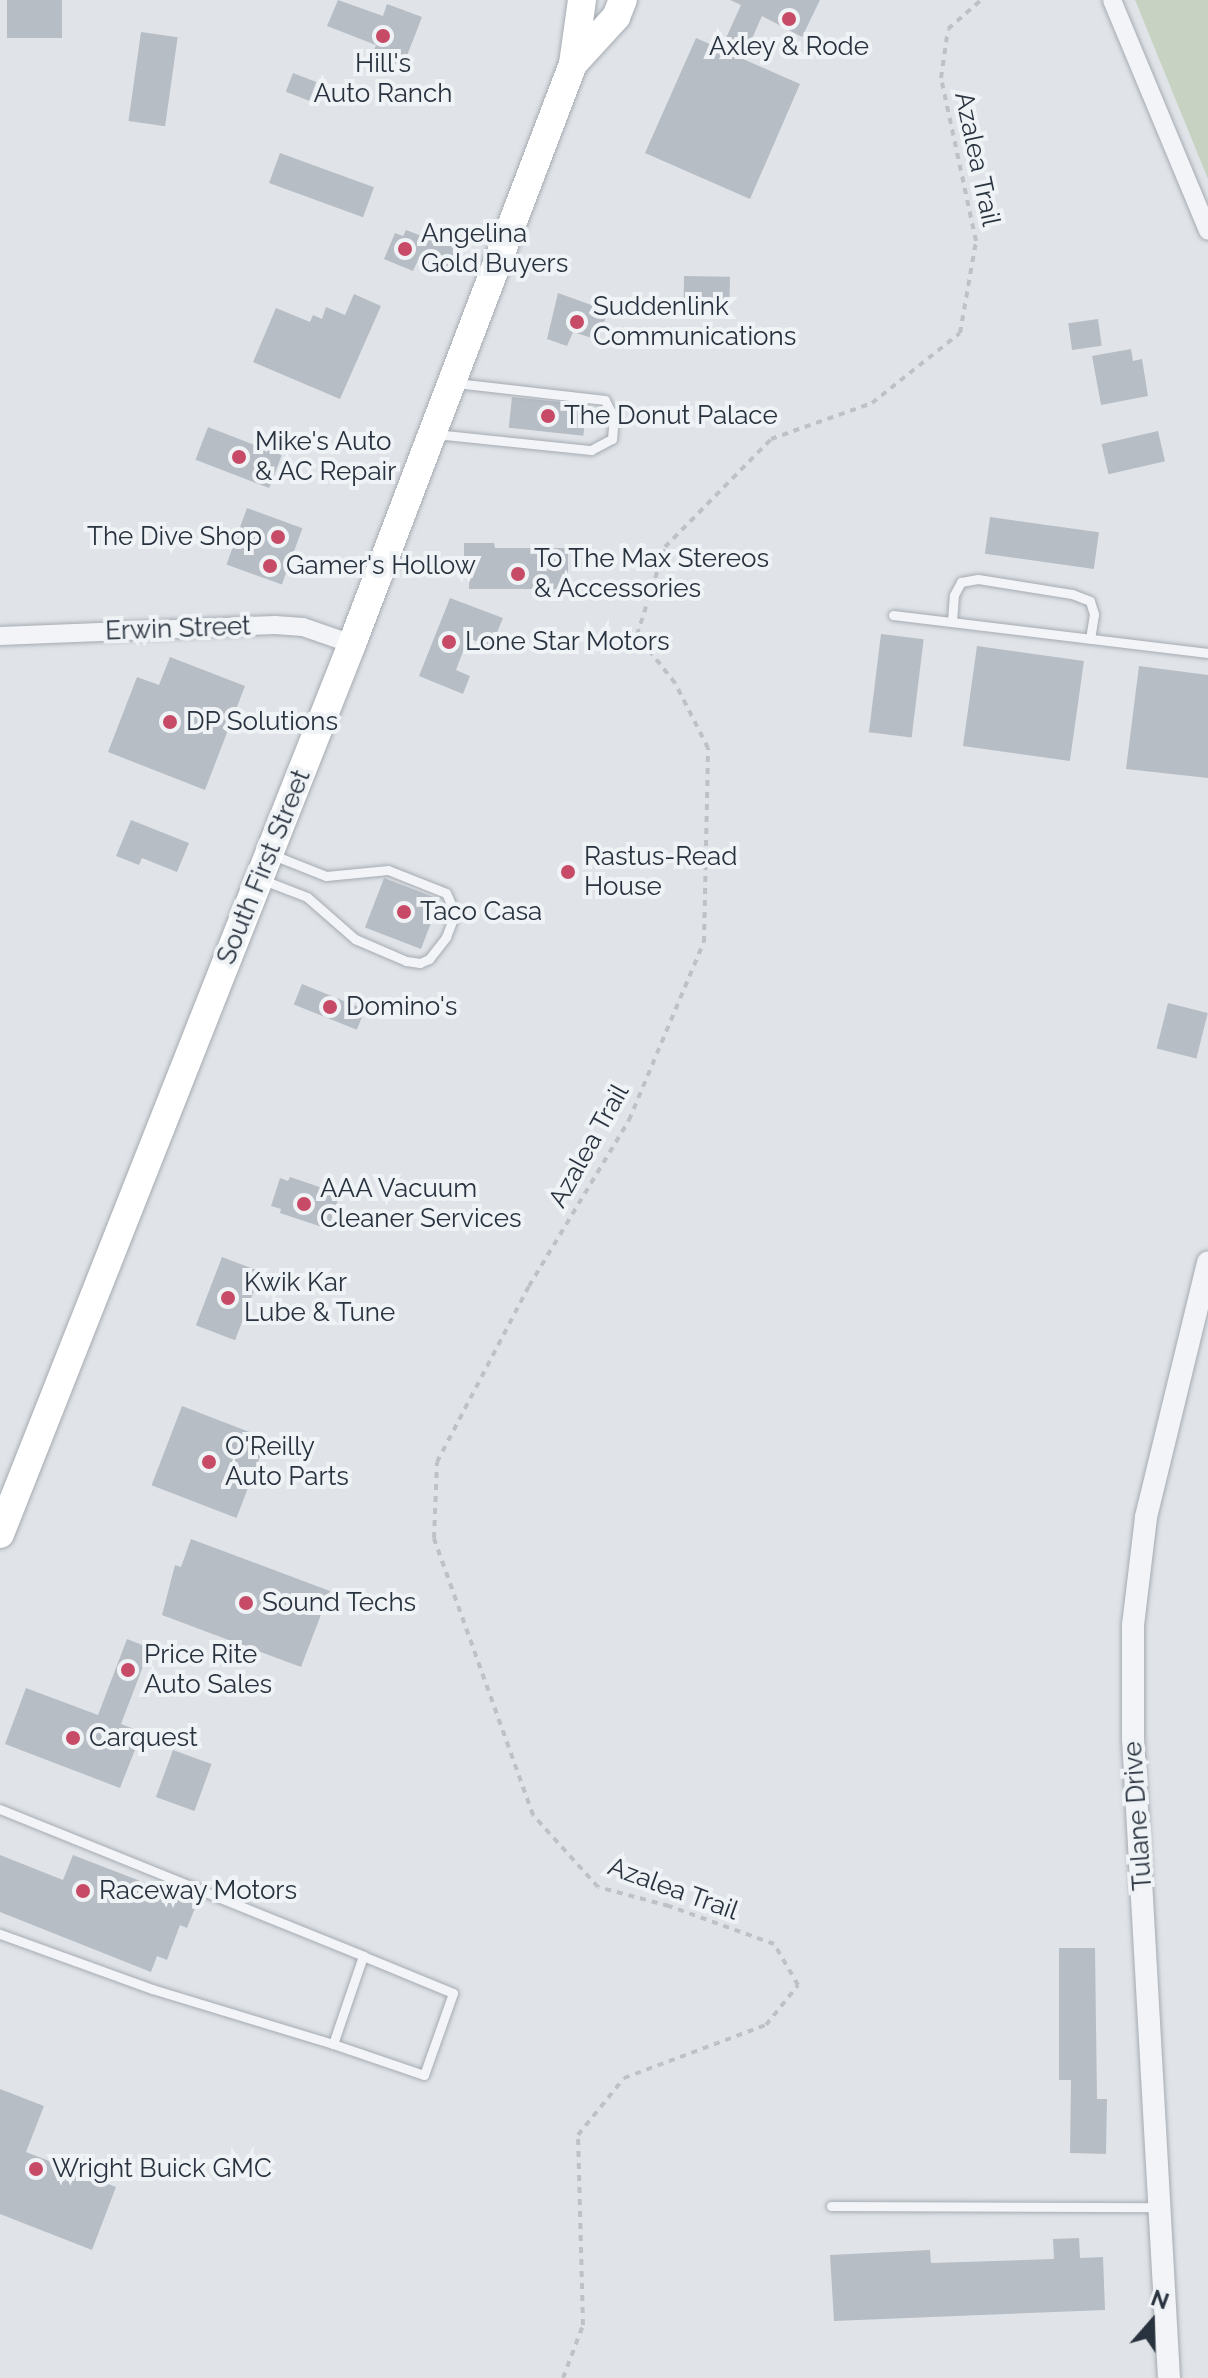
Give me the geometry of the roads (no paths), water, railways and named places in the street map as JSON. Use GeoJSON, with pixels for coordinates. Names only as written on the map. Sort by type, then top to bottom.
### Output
{"type":"FeatureCollection","features":[{"type":"Feature","properties":{"kind":"main road","name":"South First Street"},"geometry":{"type":"LineString","coordinates":[[0,1534],[352,644],[573,64],[582,0]]}},
{"type":"Feature","properties":{"kind":"main road","name":"South First Street"},"geometry":{"type":"LineString","coordinates":[[573,64],[616,17],[623,0]]}},
{"type":"Feature","properties":{"kind":"street"},"geometry":{"type":"LineString","coordinates":[[1112,0],[1208,231]]}},
{"type":"Feature","properties":{"kind":"street","name":"Erwin Street"},"geometry":{"type":"LineString","coordinates":[[0,636],[275,625],[303,627],[352,644]]}},
{"type":"Feature","properties":{"kind":"street","name":"Tulane Drive"},"geometry":{"type":"LineString","coordinates":[[1169,2378],[1133,1739],[1133,1625],[1146,1517],[1208,1262]]}},
{"type":"Feature","properties":{"kind":"lane"},"geometry":{"type":"LineString","coordinates":[[431,434],[591,450],[612,439],[614,418],[605,400],[451,382]]}},
{"type":"Feature","properties":{"kind":"lane"},"geometry":{"type":"LineString","coordinates":[[952,622],[954,595],[961,582],[978,579],[1072,594],[1090,601],[1094,614],[1090,639]]}},
{"type":"Feature","properties":{"kind":"lane"},"geometry":{"type":"LineString","coordinates":[[893,615],[1208,653]]}},
{"type":"Feature","properties":{"kind":"lane"},"geometry":{"type":"LineString","coordinates":[[264,866],[326,876],[388,870],[446,893],[455,913],[446,937],[429,959],[420,963],[406,961],[355,939],[307,897],[264,866]]}},
{"type":"Feature","properties":{"kind":"lane"},"geometry":{"type":"LineString","coordinates":[[0,1809],[453,1993],[424,2075],[152,1989],[0,1934]]}},
{"type":"Feature","properties":{"kind":"lane"},"geometry":{"type":"LineString","coordinates":[[333,2044],[363,1956]]}},
{"type":"Feature","properties":{"kind":"lane"},"geometry":{"type":"LineString","coordinates":[[831,2206],[1161,2207]]}},
{"type":"Feature","properties":{"kind":"place","name":"Axley & Rode"},"geometry":{"type":"Point","coordinates":[789,19]}},
{"type":"Feature","properties":{"kind":"place","name":"Hill's Auto Ranch"},"geometry":{"type":"Point","coordinates":[383,36]}},
{"type":"Feature","properties":{"kind":"place","name":"Angelina Gold Buyers"},"geometry":{"type":"Point","coordinates":[405,249]}},
{"type":"Feature","properties":{"kind":"place","name":"Suddenlink Communications"},"geometry":{"type":"Point","coordinates":[577,322]}},
{"type":"Feature","properties":{"kind":"place","name":"The Donut Palace"},"geometry":{"type":"Point","coordinates":[548,416]}},
{"type":"Feature","properties":{"kind":"place","name":"Mike's Auto & AC Repair"},"geometry":{"type":"Point","coordinates":[239,457]}},
{"type":"Feature","properties":{"kind":"place","name":"The Dive Shop"},"geometry":{"type":"Point","coordinates":[278,537]}},
{"type":"Feature","properties":{"kind":"place","name":"Gamer's Hollow"},"geometry":{"type":"Point","coordinates":[270,566]}},
{"type":"Feature","properties":{"kind":"place","name":"To The Max Stereos & Accessories"},"geometry":{"type":"Point","coordinates":[518,574]}},
{"type":"Feature","properties":{"kind":"place","name":"Lone Star Motors"},"geometry":{"type":"Point","coordinates":[449,642]}},
{"type":"Feature","properties":{"kind":"place","name":"DP Solutions"},"geometry":{"type":"Point","coordinates":[170,722]}},
{"type":"Feature","properties":{"kind":"place","name":"Rastus-Read House"},"geometry":{"type":"Point","coordinates":[568,872]}},
{"type":"Feature","properties":{"kind":"place","name":"Taco Casa"},"geometry":{"type":"Point","coordinates":[404,912]}},
{"type":"Feature","properties":{"kind":"place","name":"Domino's"},"geometry":{"type":"Point","coordinates":[330,1007]}},
{"type":"Feature","properties":{"kind":"place","name":"AAA Vacuum Cleaner Services"},"geometry":{"type":"Point","coordinates":[304,1204]}},
{"type":"Feature","properties":{"kind":"place","name":"Kwik Kar Lube & Tune"},"geometry":{"type":"Point","coordinates":[228,1298]}},
{"type":"Feature","properties":{"kind":"place","name":"O'Reilly Auto Parts"},"geometry":{"type":"Point","coordinates":[209,1462]}},
{"type":"Feature","properties":{"kind":"place","name":"Sound Techs"},"geometry":{"type":"Point","coordinates":[246,1603]}},
{"type":"Feature","properties":{"kind":"place","name":"Price Rite Auto Sales"},"geometry":{"type":"Point","coordinates":[128,1670]}},
{"type":"Feature","properties":{"kind":"place","name":"Carquest"},"geometry":{"type":"Point","coordinates":[73,1738]}},
{"type":"Feature","properties":{"kind":"place","name":"Raceway Motors"},"geometry":{"type":"Point","coordinates":[83,1891]}},
{"type":"Feature","properties":{"kind":"place","name":"Wright Buick GMC"},"geometry":{"type":"Point","coordinates":[36,2169]}}]}
